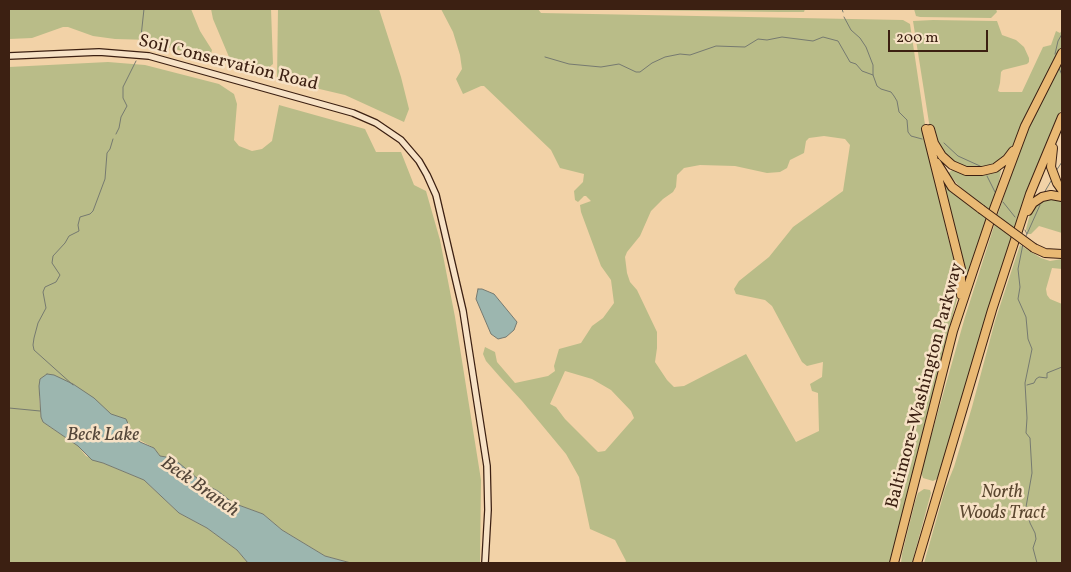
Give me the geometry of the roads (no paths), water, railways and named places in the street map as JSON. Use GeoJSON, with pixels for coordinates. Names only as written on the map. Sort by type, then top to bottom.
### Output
{"type":"FeatureCollection","features":[{"type":"Feature","properties":{"kind":"highway","name":"Baltimore-Washington Parkway"},"geometry":{"type":"LineString","coordinates":[[894,563],[953,331],[994,209],[1026,126],[1062,53]]}},
{"type":"Feature","properties":{"kind":"highway"},"geometry":{"type":"LineString","coordinates":[[917,563],[992,310],[1030,194],[1062,117]]}},
{"type":"Feature","properties":{"kind":"highway"},"geometry":{"type":"LineString","coordinates":[[928,129],[937,148],[948,162],[961,169],[977,172],[995,168],[1007,159],[1026,126]]}},
{"type":"Feature","properties":{"kind":"highway"},"geometry":{"type":"LineString","coordinates":[[928,129],[939,160],[961,194],[1034,248],[1050,254],[1062,252]]}},
{"type":"Feature","properties":{"kind":"highway"},"geometry":{"type":"LineString","coordinates":[[928,129],[962,277],[962,293],[953,331]]}},
{"type":"Feature","properties":{"kind":"highway"},"geometry":{"type":"LineString","coordinates":[[1055,135],[1051,167],[1054,178],[1062,190]]}},
{"type":"Feature","properties":{"kind":"highway"},"geometry":{"type":"LineString","coordinates":[[1019,228],[1034,202],[1047,196],[1062,197]]}},
{"type":"Feature","properties":{"kind":"main road","name":"Soil Conservation Road"},"geometry":{"type":"LineString","coordinates":[[9,56],[99,52],[149,56],[353,112],[376,123],[401,140],[423,168],[436,195],[463,311],[487,466],[488,510],[485,563]]}},
{"type":"Feature","properties":{"kind":"water"},"geometry":{"type":"Polygon","coordinates":[[[478,289],[494,294],[517,322],[514,330],[506,337],[498,339],[491,334],[476,299],[478,289]]]}},
{"type":"Feature","properties":{"kind":"water","name":"Beck Lake"},"geometry":{"type":"Polygon","coordinates":[[[47,374],[54,375],[73,384],[94,398],[111,414],[126,419],[132,433],[140,442],[154,448],[160,456],[172,458],[204,484],[218,491],[233,503],[263,514],[282,530],[325,556],[351,563],[248,563],[237,550],[207,528],[179,513],[144,480],[92,460],[78,446],[43,422],[39,386],[40,379],[47,374]]]}},
{"type":"Feature","properties":{"kind":"waterway"},"geometry":{"type":"LineString","coordinates":[[140,46],[144,9]]}},
{"type":"Feature","properties":{"kind":"waterway"},"geometry":{"type":"LineString","coordinates":[[844,17],[851,30],[866,47],[873,65],[873,75],[877,86],[891,92],[897,101],[899,112],[907,120],[908,132],[911,136],[922,139]]}},
{"type":"Feature","properties":{"kind":"waterway"},"geometry":{"type":"LineString","coordinates":[[1055,54],[1062,34]]}},
{"type":"Feature","properties":{"kind":"waterway"},"geometry":{"type":"LineString","coordinates":[[545,57],[569,64],[601,67],[619,64],[640,72],[652,63],[665,57],[680,54],[690,55],[716,46],[745,47],[758,39],[767,40],[782,37],[813,41],[823,37],[838,41],[850,62],[856,64],[862,71],[873,75]]}},
{"type":"Feature","properties":{"kind":"waterway"},"geometry":{"type":"LineString","coordinates":[[116,134],[121,117],[127,106],[123,98],[123,87],[136,61]]}},
{"type":"Feature","properties":{"kind":"waterway"},"geometry":{"type":"LineString","coordinates":[[1059,68],[1062,75]]}},
{"type":"Feature","properties":{"kind":"waterway"},"geometry":{"type":"LineString","coordinates":[[73,385],[34,350],[34,338],[38,323],[46,308],[43,292],[45,287],[56,282],[60,275],[52,263],[53,256],[69,236],[79,231],[80,217],[93,211],[105,179],[107,153],[113,139]]}},
{"type":"Feature","properties":{"kind":"waterway"},"geometry":{"type":"LineString","coordinates":[[944,143],[958,156],[980,166]]}},
{"type":"Feature","properties":{"kind":"waterway"},"geometry":{"type":"LineString","coordinates":[[1056,171],[1062,162]]}},
{"type":"Feature","properties":{"kind":"waterway"},"geometry":{"type":"LineString","coordinates":[[987,176],[995,192]]}},
{"type":"Feature","properties":{"kind":"waterway"},"geometry":{"type":"LineString","coordinates":[[1044,193],[1051,181]]}},
{"type":"Feature","properties":{"kind":"waterway"},"geometry":{"type":"LineString","coordinates":[[1003,202],[1015,217]]}},
{"type":"Feature","properties":{"kind":"waterway"},"geometry":{"type":"LineString","coordinates":[[1027,234],[1040,205]]}},
{"type":"Feature","properties":{"kind":"waterway"},"geometry":{"type":"LineString","coordinates":[[1025,230],[1027,234],[1025,238]]}},
{"type":"Feature","properties":{"kind":"waterway"},"geometry":{"type":"LineString","coordinates":[[1023,244],[1018,269],[1020,287],[1018,299],[1026,317],[1028,339],[1032,349],[1025,383],[1026,433],[1030,438],[1032,473],[1026,507],[1035,533],[1036,539],[1033,548],[1037,563]]}},
{"type":"Feature","properties":{"kind":"waterway"},"geometry":{"type":"LineString","coordinates":[[1027,385],[1034,383],[1039,377],[1047,378],[1047,373],[1062,367]]}},
{"type":"Feature","properties":{"kind":"waterway","name":"Beck Branch"},"geometry":{"type":"LineString","coordinates":[[9,408],[40,411]]}},
{"type":"Feature","properties":{"kind":"park label","name":"North Woods Tract"},"geometry":{"type":"Point","coordinates":[1002,504]}}]}
